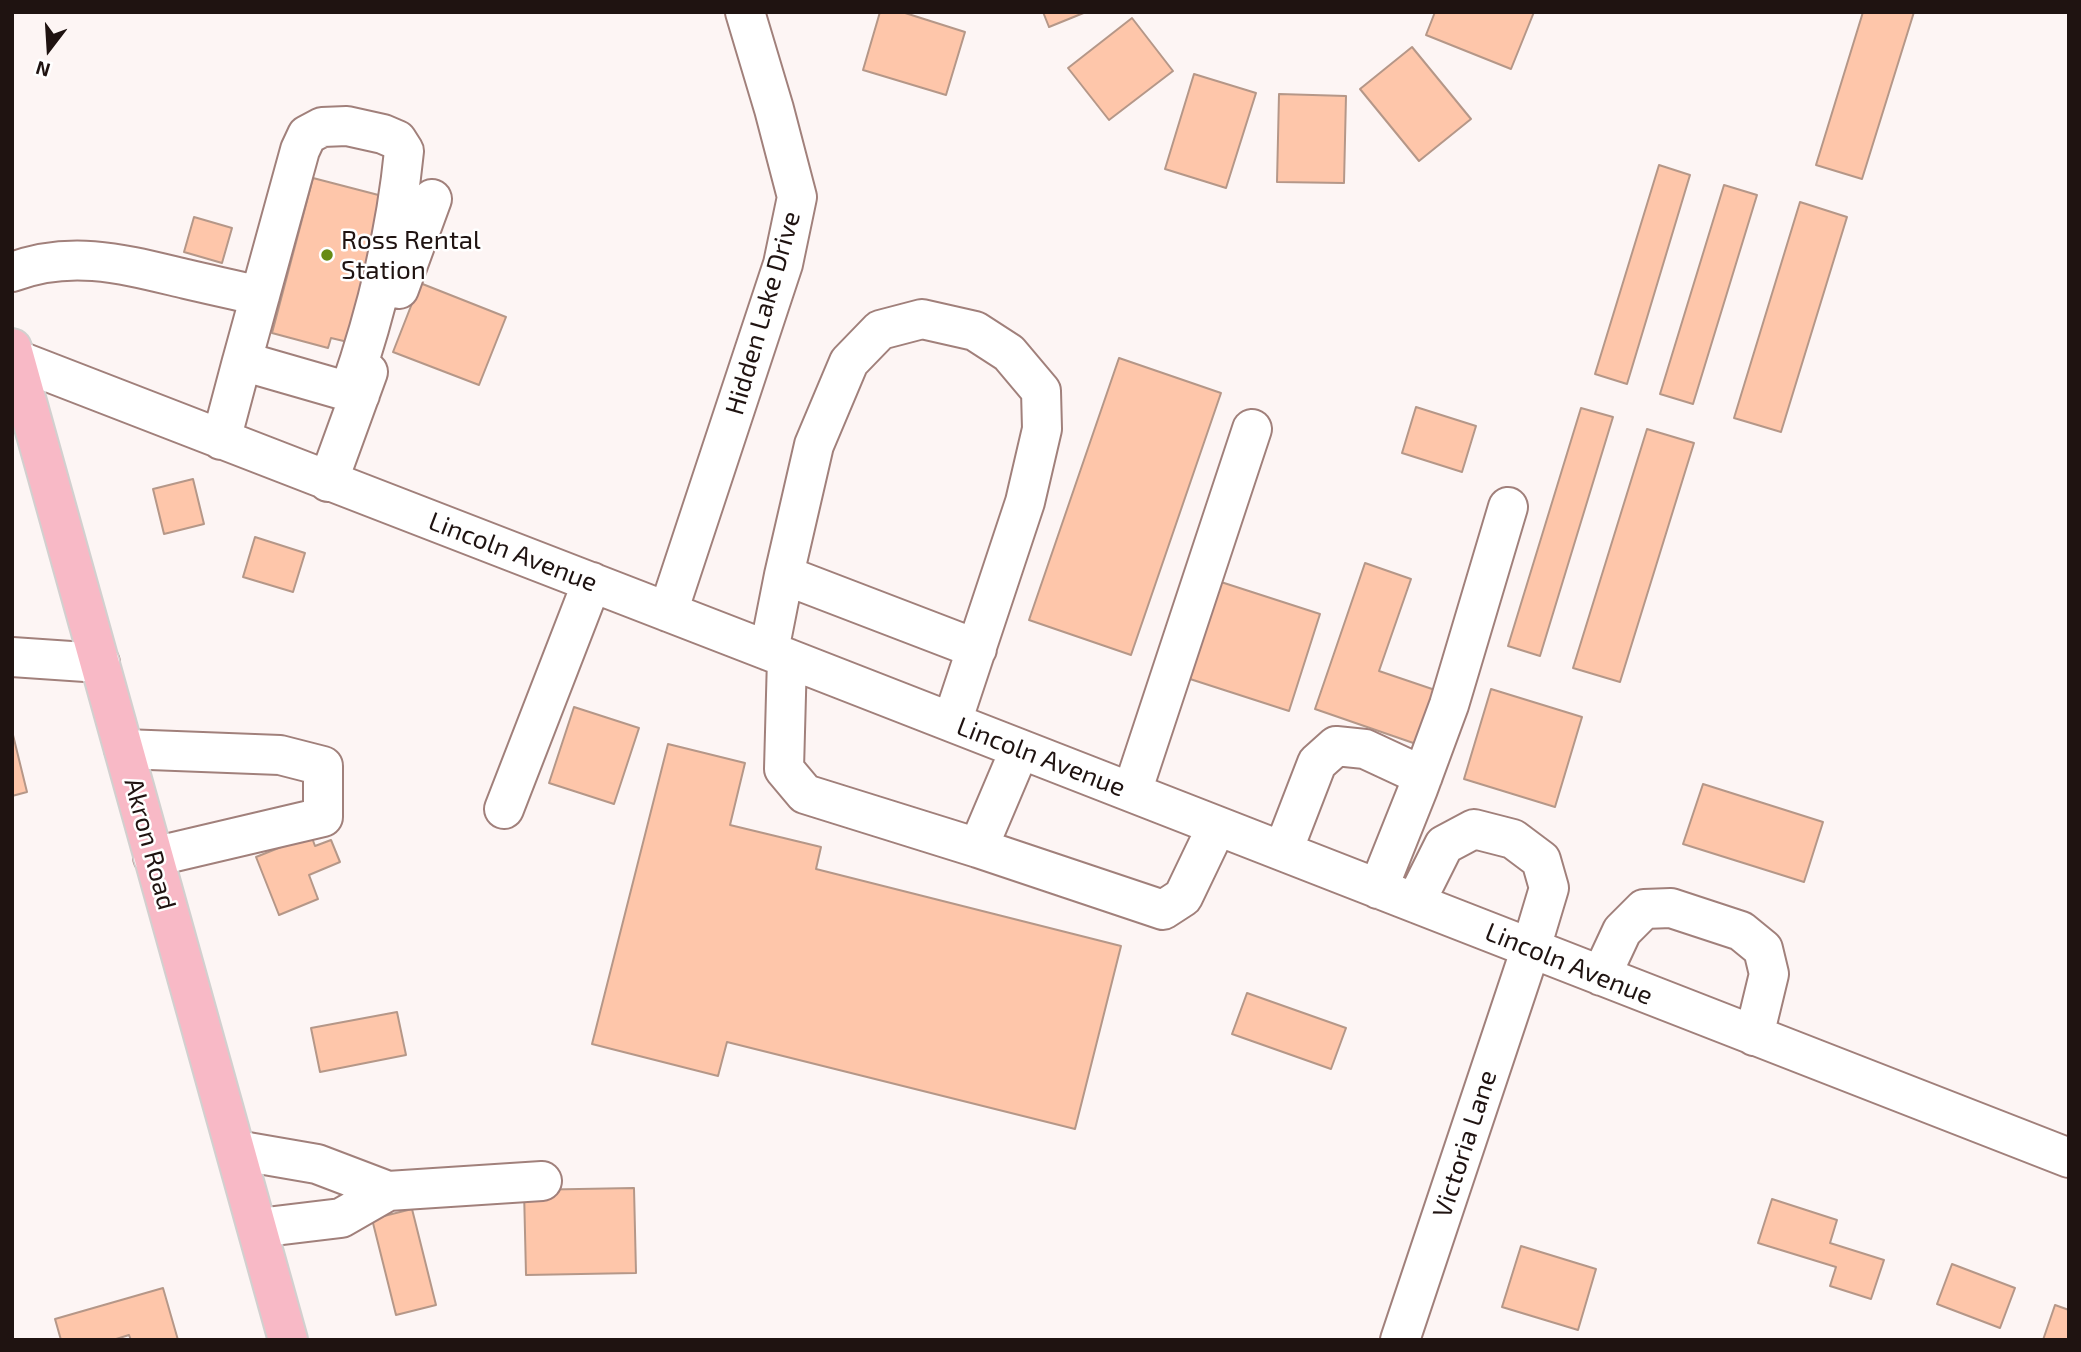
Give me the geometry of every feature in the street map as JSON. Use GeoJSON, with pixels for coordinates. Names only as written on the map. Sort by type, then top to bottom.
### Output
{"type":"FeatureCollection","features":[{"type":"Feature","properties":{"kind":"main road","name":"Akron Road"},"geometry":{"type":"LineString","coordinates":[[13,355],[288,1340]]}},
{"type":"Feature","properties":{"kind":"street","name":"Hidden Lake Drive"},"geometry":{"type":"LineString","coordinates":[[668,612],[783,264],[797,197],[775,109],[745,12]]}},
{"type":"Feature","properties":{"kind":"street"},"geometry":{"type":"LineString","coordinates":[[221,440],[294,171],[307,135],[322,127],[347,126],[383,134],[397,140],[404,151],[396,213],[354,393],[328,482]]}},
{"type":"Feature","properties":{"kind":"street"},"geometry":{"type":"LineString","coordinates":[[354,393],[432,199]]}},
{"type":"Feature","properties":{"kind":"street"},"geometry":{"type":"LineString","coordinates":[[12,272],[50,262],[106,261],[260,296]]}},
{"type":"Feature","properties":{"kind":"street"},"geometry":{"type":"LineString","coordinates":[[952,722],[1025,502],[1042,429],[1041,391],[1009,353],[975,331],[922,319],[880,330],[849,362],[814,445],[784,575],[778,654],[784,769],[805,794],[1163,910],[1183,897],[1217,826]]}},
{"type":"Feature","properties":{"kind":"street","name":"Lincoln Avenue"},"geometry":{"type":"LineString","coordinates":[[13,355],[328,482],[778,654],[2069,1158]]}},
{"type":"Feature","properties":{"kind":"street"},"geometry":{"type":"LineString","coordinates":[[242,361],[354,393]]}},
{"type":"Feature","properties":{"kind":"street"},"geometry":{"type":"LineString","coordinates":[[1132,792],[1252,429]]}},
{"type":"Feature","properties":{"kind":"street"},"geometry":{"type":"LineString","coordinates":[[1378,889],[1449,705],[1508,507]]}},
{"type":"Feature","properties":{"kind":"street"},"geometry":{"type":"LineString","coordinates":[[784,575],[976,649]]}},
{"type":"Feature","properties":{"kind":"street"},"geometry":{"type":"LineString","coordinates":[[504,808],[592,582]]}},
{"type":"Feature","properties":{"kind":"street"},"geometry":{"type":"LineString","coordinates":[[12,657],[100,663]]}},
{"type":"Feature","properties":{"kind":"street"},"geometry":{"type":"LineString","coordinates":[[1283,851],[1317,763],[1335,746],[1365,749],[1423,776]]}},
{"type":"Feature","properties":{"kind":"street"},"geometry":{"type":"LineString","coordinates":[[124,749],[280,755],[323,766],[323,817],[153,857]]}},
{"type":"Feature","properties":{"kind":"street"},"geometry":{"type":"LineString","coordinates":[[978,848],[1020,749]]}},
{"type":"Feature","properties":{"kind":"street","name":"Victoria Lane"},"geometry":{"type":"LineString","coordinates":[[1400,1340],[1549,888],[1541,860],[1513,839],[1475,829],[1444,845],[1415,903]]}},
{"type":"Feature","properties":{"kind":"street"},"geometry":{"type":"LineString","coordinates":[[1601,976],[1622,931],[1644,909],[1671,908],[1741,931],[1763,948],[1769,974],[1754,1036]]}},
{"type":"Feature","properties":{"kind":"street"},"geometry":{"type":"LineString","coordinates":[[236,1150],[317,1164],[388,1191],[542,1181]]}},
{"type":"Feature","properties":{"kind":"street"},"geometry":{"type":"LineString","coordinates":[[258,1228],[341,1218],[388,1191]]}},
{"type":"Feature","properties":{"kind":"building"},"geometry":{"type":"Polygon","coordinates":[[[880,12],[902,12],[965,32],[946,95],[863,70],[880,12]]]}},
{"type":"Feature","properties":{"kind":"building"},"geometry":{"type":"Polygon","coordinates":[[[1043,12],[1086,12],[1049,27],[1043,12]]]}},
{"type":"Feature","properties":{"kind":"building"},"geometry":{"type":"Polygon","coordinates":[[[1435,12],[1534,12],[1511,69],[1426,35],[1435,12]]]}},
{"type":"Feature","properties":{"kind":"building"},"geometry":{"type":"Polygon","coordinates":[[[1863,12],[1914,12],[1862,179],[1816,165],[1863,12]]]}},
{"type":"Feature","properties":{"kind":"building"},"geometry":{"type":"Polygon","coordinates":[[[1132,18],[1173,71],[1109,120],[1068,68],[1132,18]]]}},
{"type":"Feature","properties":{"kind":"building"},"geometry":{"type":"Polygon","coordinates":[[[1412,47],[1471,119],[1419,161],[1360,89],[1412,47]]]}},
{"type":"Feature","properties":{"kind":"building"},"geometry":{"type":"Polygon","coordinates":[[[1194,74],[1256,93],[1226,188],[1165,169],[1194,74]]]}},
{"type":"Feature","properties":{"kind":"building"},"geometry":{"type":"Polygon","coordinates":[[[1279,94],[1346,96],[1344,183],[1277,182],[1279,94]]]}},
{"type":"Feature","properties":{"kind":"building"},"geometry":{"type":"Polygon","coordinates":[[[1659,165],[1690,175],[1627,384],[1595,374],[1659,165]]]}},
{"type":"Feature","properties":{"kind":"building"},"geometry":{"type":"Polygon","coordinates":[[[313,178],[390,198],[352,343],[331,338],[328,348],[272,333],[313,178]]]}},
{"type":"Feature","properties":{"kind":"building"},"geometry":{"type":"Polygon","coordinates":[[[1724,185],[1757,195],[1693,404],[1660,394],[1724,185]]]}},
{"type":"Feature","properties":{"kind":"building"},"geometry":{"type":"Polygon","coordinates":[[[1800,202],[1847,217],[1781,432],[1734,418],[1800,202]]]}},
{"type":"Feature","properties":{"kind":"building"},"geometry":{"type":"Polygon","coordinates":[[[194,217],[232,228],[222,263],[184,252],[194,217]]]}},
{"type":"Feature","properties":{"kind":"building"},"geometry":{"type":"Polygon","coordinates":[[[420,283],[506,317],[479,385],[393,352],[420,283]]]}},
{"type":"Feature","properties":{"kind":"building"},"geometry":{"type":"Polygon","coordinates":[[[1119,358],[1221,393],[1131,655],[1029,620],[1119,358]]]}},
{"type":"Feature","properties":{"kind":"building"},"geometry":{"type":"Polygon","coordinates":[[[1416,407],[1476,426],[1462,472],[1402,453],[1416,407]]]}},
{"type":"Feature","properties":{"kind":"building"},"geometry":{"type":"Polygon","coordinates":[[[1581,408],[1613,417],[1540,656],[1508,646],[1581,408]]]}},
{"type":"Feature","properties":{"kind":"building"},"geometry":{"type":"Polygon","coordinates":[[[1647,429],[1694,443],[1620,682],[1573,668],[1647,429]]]}},
{"type":"Feature","properties":{"kind":"building"},"geometry":{"type":"Polygon","coordinates":[[[193,479],[204,524],[164,534],[153,489],[193,479]]]}},
{"type":"Feature","properties":{"kind":"building"},"geometry":{"type":"Polygon","coordinates":[[[255,537],[305,553],[293,592],[243,577],[255,537]]]}},
{"type":"Feature","properties":{"kind":"building"},"geometry":{"type":"Polygon","coordinates":[[[1365,563],[1411,579],[1379,671],[1441,692],[1422,746],[1315,709],[1365,563]]]}},
{"type":"Feature","properties":{"kind":"building"},"geometry":{"type":"Polygon","coordinates":[[[1221,582],[1320,614],[1289,711],[1190,679],[1221,582]]]}},
{"type":"Feature","properties":{"kind":"building"},"geometry":{"type":"Polygon","coordinates":[[[1491,689],[1582,717],[1555,807],[1464,779],[1491,689]]]}},
{"type":"Feature","properties":{"kind":"building"},"geometry":{"type":"Polygon","coordinates":[[[574,707],[639,728],[614,804],[549,783],[574,707]]]}},
{"type":"Feature","properties":{"kind":"building"},"geometry":{"type":"Polygon","coordinates":[[[12,736],[27,792],[12,796],[12,736]]]}},
{"type":"Feature","properties":{"kind":"building"},"geometry":{"type":"Polygon","coordinates":[[[668,744],[745,763],[730,825],[821,847],[816,869],[1121,946],[1075,1129],[727,1042],[718,1076],[592,1044],[668,744]]]}},
{"type":"Feature","properties":{"kind":"building"},"geometry":{"type":"Polygon","coordinates":[[[1703,784],[1823,822],[1804,882],[1683,844],[1703,784]]]}},
{"type":"Feature","properties":{"kind":"building"},"geometry":{"type":"Polygon","coordinates":[[[311,835],[315,846],[331,840],[340,862],[309,875],[318,899],[279,915],[256,857],[311,835]]]}},
{"type":"Feature","properties":{"kind":"building"},"geometry":{"type":"Polygon","coordinates":[[[1247,993],[1346,1028],[1331,1069],[1232,1034],[1247,993]]]}},
{"type":"Feature","properties":{"kind":"building"},"geometry":{"type":"Polygon","coordinates":[[[397,1012],[406,1055],[320,1072],[311,1028],[397,1012]]]}},
{"type":"Feature","properties":{"kind":"building"},"geometry":{"type":"Polygon","coordinates":[[[634,1188],[636,1273],[526,1275],[524,1190],[634,1188]]]}},
{"type":"Feature","properties":{"kind":"building"},"geometry":{"type":"Polygon","coordinates":[[[1772,1199],[1837,1220],[1830,1243],[1884,1260],[1871,1299],[1830,1286],[1836,1267],[1758,1243],[1772,1199]]]}},
{"type":"Feature","properties":{"kind":"building"},"geometry":{"type":"Polygon","coordinates":[[[412,1209],[436,1305],[396,1315],[372,1219],[412,1209]]]}},
{"type":"Feature","properties":{"kind":"building"},"geometry":{"type":"Polygon","coordinates":[[[1521,1246],[1596,1269],[1578,1330],[1502,1307],[1521,1246]]]}},
{"type":"Feature","properties":{"kind":"building"},"geometry":{"type":"Polygon","coordinates":[[[1952,1264],[2015,1288],[2000,1328],[1937,1304],[1952,1264]]]}},
{"type":"Feature","properties":{"kind":"building"},"geometry":{"type":"Polygon","coordinates":[[[163,1288],[178,1340],[131,1340],[129,1335],[113,1340],[61,1340],[55,1319],[163,1288]]]}},
{"type":"Feature","properties":{"kind":"building"},"geometry":{"type":"Polygon","coordinates":[[[2055,1305],[2069,1310],[2069,1340],[2043,1340],[2055,1305]]]}},
{"type":"Feature","properties":{"kind":"place","name":"Ross Rental Station"},"geometry":{"type":"Point","coordinates":[327,255]}}]}
